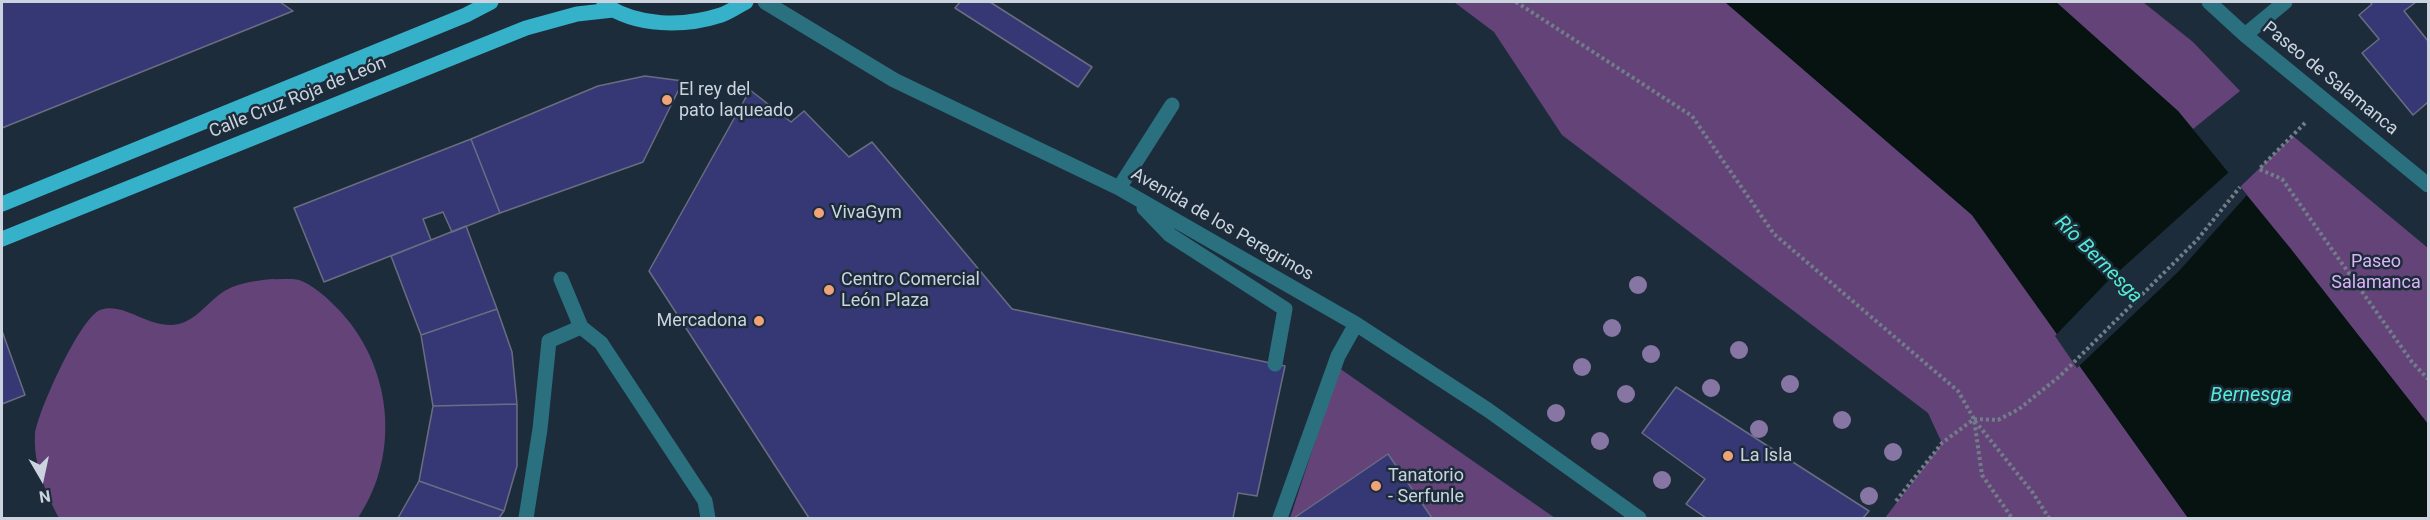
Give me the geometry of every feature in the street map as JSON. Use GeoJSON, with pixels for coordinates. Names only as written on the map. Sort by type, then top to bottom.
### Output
{"type":"FeatureCollection","features":[{"type":"Feature","properties":{"kind":"main road","name":"Calle Cruz Roja de León"},"geometry":{"type":"LineString","coordinates":[[2,204],[436,27],[491,2]]}},
{"type":"Feature","properties":{"kind":"main road"},"geometry":{"type":"LineString","coordinates":[[607,6],[648,22],[686,23],[723,14],[746,2]]}},
{"type":"Feature","properties":{"kind":"main road","name":"Calle Cruz Roja de León"},"geometry":{"type":"LineString","coordinates":[[2,239],[526,28],[607,6]]}},
{"type":"Feature","properties":{"kind":"street","name":"Avenida de los Peregrinos"},"geometry":{"type":"LineString","coordinates":[[765,2],[894,80],[1119,188],[1356,324],[1488,410],[1639,519]]}},
{"type":"Feature","properties":{"kind":"street","name":"Paseo de Salamanca"},"geometry":{"type":"LineString","coordinates":[[2209,2],[2245,35],[2428,185]]}},
{"type":"Feature","properties":{"kind":"street"},"geometry":{"type":"LineString","coordinates":[[2245,35],[2285,2]]}},
{"type":"Feature","properties":{"kind":"street"},"geometry":{"type":"LineString","coordinates":[[1119,188],[1172,105]]}},
{"type":"Feature","properties":{"kind":"street"},"geometry":{"type":"LineString","coordinates":[[1134,197],[1170,235],[1285,309],[1275,364]]}},
{"type":"Feature","properties":{"kind":"street"},"geometry":{"type":"LineString","coordinates":[[561,279],[581,327],[601,343],[705,501],[708,519]]}},
{"type":"Feature","properties":{"kind":"street"},"geometry":{"type":"LineString","coordinates":[[1280,519],[1338,356],[1356,324]]}},
{"type":"Feature","properties":{"kind":"street"},"geometry":{"type":"LineString","coordinates":[[526,519],[540,429],[549,341],[581,327]]}},
{"type":"Feature","properties":{"kind":"path"},"geometry":{"type":"LineString","coordinates":[[1516,2],[1692,116],[1774,234],[1958,391],[1974,419],[2033,493],[2049,519]]}},
{"type":"Feature","properties":{"kind":"path"},"geometry":{"type":"LineString","coordinates":[[2305,123],[2259,169],[2282,179],[2412,362],[2428,379]]}},
{"type":"Feature","properties":{"kind":"path"},"geometry":{"type":"LineString","coordinates":[[1896,501],[1942,443],[1974,419],[1998,420],[2019,409],[2060,376],[2189,248],[2240,187]]}},
{"type":"Feature","properties":{"kind":"path"},"geometry":{"type":"LineString","coordinates":[[1974,419],[1982,475],[2012,519]]}},
{"type":"Feature","properties":{"kind":"green space"},"geometry":{"type":"Polygon","coordinates":[[[1454,2],[1725,2],[1972,215],[2188,518],[1885,518],[1942,443],[1928,413],[1562,135],[1494,32],[1454,2]]]}},
{"type":"Feature","properties":{"kind":"green space"},"geometry":{"type":"Polygon","coordinates":[[[2056,2],[2143,2],[2193,42],[2240,91],[2193,129],[2178,111],[2056,2]]]}},
{"type":"Feature","properties":{"kind":"green space","name":"Paseo Salamanca"},"geometry":{"type":"Polygon","coordinates":[[[2293,136],[2428,248],[2428,424],[2240,187],[2293,136]]]}},
{"type":"Feature","properties":{"kind":"green space"},"geometry":{"type":"Polygon","coordinates":[[[272,279],[296,279],[304,282],[332,303],[355,329],[369,354],[379,381],[384,409],[385,437],[381,465],[372,493],[358,518],[59,518],[41,478],[36,456],[35,435],[43,407],[61,367],[71,347],[92,317],[100,310],[109,308],[119,309],[158,324],[179,324],[196,315],[220,294],[232,287],[272,279]]]}},
{"type":"Feature","properties":{"kind":"green space"},"geometry":{"type":"Polygon","coordinates":[[[1339,368],[1555,518],[1432,518],[1388,454],[1294,518],[1290,518],[1339,368]]]}},
{"type":"Feature","properties":{"kind":"water","name":"Bernesga"},"geometry":{"type":"Polygon","coordinates":[[[1725,2],[2056,2],[2178,111],[2291,249],[2428,424],[2428,518],[2188,518],[1972,215],[1725,2]]]}},
{"type":"Feature","properties":{"kind":"pier"},"geometry":{"type":"Polygon","coordinates":[[[2229,172],[2247,195],[2179,271],[2077,368],[2055,336],[2107,282],[2229,172]]]}},
{"type":"Feature","properties":{"kind":"building"},"geometry":{"type":"Polygon","coordinates":[[[2,2],[280,2],[293,11],[2,128],[2,2]]]}},
{"type":"Feature","properties":{"kind":"building"},"geometry":{"type":"Polygon","coordinates":[[[960,2],[990,2],[1092,67],[1078,87],[955,8],[960,2]]]}},
{"type":"Feature","properties":{"kind":"building"},"geometry":{"type":"Polygon","coordinates":[[[2370,2],[2416,2],[2404,11],[2428,41],[2428,105],[2427,103],[2413,115],[2362,53],[2379,39],[2359,15],[2372,4],[2370,2]]]}},
{"type":"Feature","properties":{"kind":"building"},"geometry":{"type":"Polygon","coordinates":[[[645,76],[683,81],[643,162],[500,213],[471,139],[598,86],[645,76]]]}},
{"type":"Feature","properties":{"kind":"building","name":"Centro Comercial León Plaza"},"geometry":{"type":"Polygon","coordinates":[[[750,90],[791,122],[804,111],[849,157],[872,142],[1012,309],[1285,366],[1257,496],[1238,493],[1233,518],[809,518],[649,271],[750,90]]]}},
{"type":"Feature","properties":{"kind":"building"},"geometry":{"type":"Polygon","coordinates":[[[471,139],[500,213],[452,232],[443,212],[423,219],[431,240],[324,282],[294,208],[471,139]]]}},
{"type":"Feature","properties":{"kind":"building"},"geometry":{"type":"Polygon","coordinates":[[[466,226],[497,309],[421,335],[391,256],[466,226]]]}},
{"type":"Feature","properties":{"kind":"building"},"geometry":{"type":"Polygon","coordinates":[[[497,309],[512,352],[517,404],[433,406],[421,335],[497,309]]]}},
{"type":"Feature","properties":{"kind":"building"},"geometry":{"type":"Polygon","coordinates":[[[2,331],[25,395],[2,404],[2,331]]]}},
{"type":"Feature","properties":{"kind":"building","name":"La Isla"},"geometry":{"type":"Polygon","coordinates":[[[1676,387],[1869,511],[1863,518],[1706,518],[1686,504],[1705,479],[1642,433],[1676,387]]]}},
{"type":"Feature","properties":{"kind":"building"},"geometry":{"type":"Polygon","coordinates":[[[517,404],[517,466],[504,511],[419,481],[433,406],[517,404]]]}},
{"type":"Feature","properties":{"kind":"building","name":"Tanatorio - Serfunle"},"geometry":{"type":"Polygon","coordinates":[[[1388,454],[1432,518],[1294,518],[1388,454]]]}},
{"type":"Feature","properties":{"kind":"building"},"geometry":{"type":"Polygon","coordinates":[[[419,481],[504,511],[499,518],[398,518],[419,481]]]}},
{"type":"Feature","properties":{"kind":"place","name":"El rey del pato laqueado"},"geometry":{"type":"Point","coordinates":[667,100]}},
{"type":"Feature","properties":{"kind":"place","name":"VivaGym"},"geometry":{"type":"Point","coordinates":[819,213]}},
{"type":"Feature","properties":{"kind":"place","name":"Centro Comercial León Plaza"},"geometry":{"type":"Point","coordinates":[829,290]}},
{"type":"Feature","properties":{"kind":"place","name":"Mercadona"},"geometry":{"type":"Point","coordinates":[759,321]}},
{"type":"Feature","properties":{"kind":"place","name":"La Isla"},"geometry":{"type":"Point","coordinates":[1728,456]}},
{"type":"Feature","properties":{"kind":"place","name":"Tanatorio - Serfunle"},"geometry":{"type":"Point","coordinates":[1376,486]}},
{"type":"Feature","properties":{"kind":"water label","name":"Río Bernesga"},"geometry":{"type":"Point","coordinates":[2098,260]}}]}
